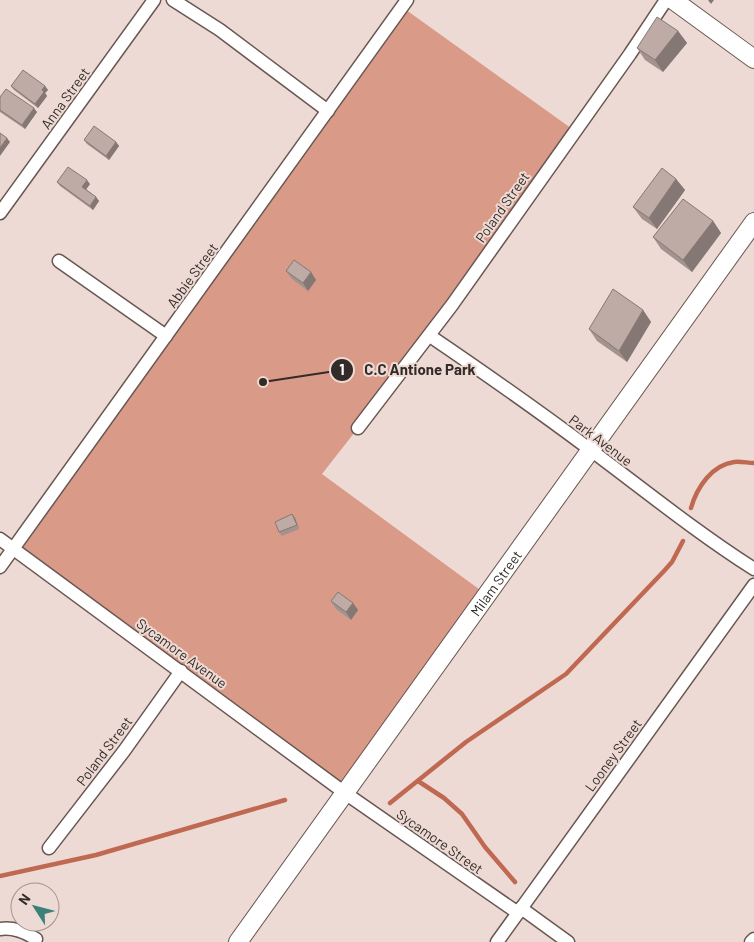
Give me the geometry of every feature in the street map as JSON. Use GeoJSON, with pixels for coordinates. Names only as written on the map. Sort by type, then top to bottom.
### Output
{"type":"FeatureCollection","features":[{"type":"Feature","properties":{"kind":"street","name":"Anna Street"},"geometry":{"type":"LineString","coordinates":[[0,213],[154,0]]}},
{"type":"Feature","properties":{"kind":"street"},"geometry":{"type":"LineString","coordinates":[[173,0],[220,30],[328,111]]}},
{"type":"Feature","properties":{"kind":"street","name":"Abbie Street"},"geometry":{"type":"LineString","coordinates":[[0,566],[407,0]]}},
{"type":"Feature","properties":{"kind":"street","name":"Poland Street"},"geometry":{"type":"LineString","coordinates":[[358,428],[430,336],[630,54],[666,0]]}},
{"type":"Feature","properties":{"kind":"street"},"geometry":{"type":"LineString","coordinates":[[673,0],[754,59]]}},
{"type":"Feature","properties":{"kind":"street","name":"Milam Street"},"geometry":{"type":"LineString","coordinates":[[238,942],[754,222]]}},
{"type":"Feature","properties":{"kind":"street"},"geometry":{"type":"LineString","coordinates":[[59,262],[166,336]]}},
{"type":"Feature","properties":{"kind":"street","name":"Park Avenue"},"geometry":{"type":"LineString","coordinates":[[430,336],[527,403],[718,546],[754,569]]}},
{"type":"Feature","properties":{"kind":"street","name":"Sycamore Avenue"},"geometry":{"type":"LineString","coordinates":[[0,539],[182,671],[345,793]]}},
{"type":"Feature","properties":{"kind":"street","name":"Looney Street"},"geometry":{"type":"LineString","coordinates":[[497,942],[754,585]]}},
{"type":"Feature","properties":{"kind":"street","name":"Poland Street"},"geometry":{"type":"LineString","coordinates":[[49,848],[182,671]]}},
{"type":"Feature","properties":{"kind":"street","name":"Sycamore Street"},"geometry":{"type":"LineString","coordinates":[[345,793],[568,942]]}},
{"type":"Feature","properties":{"kind":"street"},"geometry":{"type":"LineString","coordinates":[[0,929],[16,929],[26,932],[36,939]]}},
{"type":"Feature","properties":{"kind":"street"},"geometry":{"type":"LineString","coordinates":[[752,942],[754,938]]}},
{"type":"Feature","properties":{"kind":"shaded area"},"geometry":{"type":"Polygon","coordinates":[[[402,7],[575,131],[430,336],[322,474],[487,595],[345,793],[13,548],[402,7]]]}},
{"type":"Feature","properties":{"kind":"building"},"geometry":{"type":"Polygon","coordinates":[[[657,17],[678,31],[655,60],[637,48],[657,17]]]}},
{"type":"Feature","properties":{"kind":"building"},"geometry":{"type":"Polygon","coordinates":[[[23,70],[45,86],[42,90],[44,92],[35,104],[11,86],[23,70]]]}},
{"type":"Feature","properties":{"kind":"building"},"geometry":{"type":"Polygon","coordinates":[[[6,89],[34,108],[22,125],[0,110],[0,97],[6,89]]]}},
{"type":"Feature","properties":{"kind":"building"},"geometry":{"type":"Polygon","coordinates":[[[94,126],[116,142],[106,156],[84,140],[94,126]]]}},
{"type":"Feature","properties":{"kind":"building"},"geometry":{"type":"Polygon","coordinates":[[[0,133],[7,138],[0,148],[0,133]]]}},
{"type":"Feature","properties":{"kind":"building"},"geometry":{"type":"Polygon","coordinates":[[[68,167],[87,180],[82,187],[96,197],[90,206],[57,182],[68,167]]]}},
{"type":"Feature","properties":{"kind":"building"},"geometry":{"type":"Polygon","coordinates":[[[662,168],[676,179],[649,218],[633,207],[662,168]]]}},
{"type":"Feature","properties":{"kind":"building"},"geometry":{"type":"Polygon","coordinates":[[[683,199],[713,221],[683,260],[653,237],[683,199]]]}},
{"type":"Feature","properties":{"kind":"building"},"geometry":{"type":"Polygon","coordinates":[[[294,260],[311,272],[303,283],[286,271],[294,260]]]}},
{"type":"Feature","properties":{"kind":"building"},"geometry":{"type":"Polygon","coordinates":[[[613,289],[643,310],[619,351],[589,329],[613,289]]]}},
{"type":"Feature","properties":{"kind":"building"},"geometry":{"type":"Polygon","coordinates":[[[292,514],[297,525],[279,532],[275,522],[292,514]]]}},
{"type":"Feature","properties":{"kind":"building"},"geometry":{"type":"Polygon","coordinates":[[[338,592],[353,603],[346,612],[331,601],[338,592]]]}},
{"type":"Feature","properties":{"kind":"waterway"},"geometry":{"type":"LineString","coordinates":[[691,508],[701,485],[712,472],[734,462],[754,463]]}},
{"type":"Feature","properties":{"kind":"waterway"},"geometry":{"type":"LineString","coordinates":[[390,803],[466,742],[566,674],[672,562],[683,541]]}},
{"type":"Feature","properties":{"kind":"waterway"},"geometry":{"type":"LineString","coordinates":[[418,781],[444,798],[462,814],[485,847],[515,882]]}},
{"type":"Feature","properties":{"kind":"waterway"},"geometry":{"type":"LineString","coordinates":[[0,876],[96,855],[285,800]]}},
{"type":"Feature","properties":{"kind":"place","name":"C.C Antione Park"},"geometry":{"type":"Point","coordinates":[263,382]}}]}
